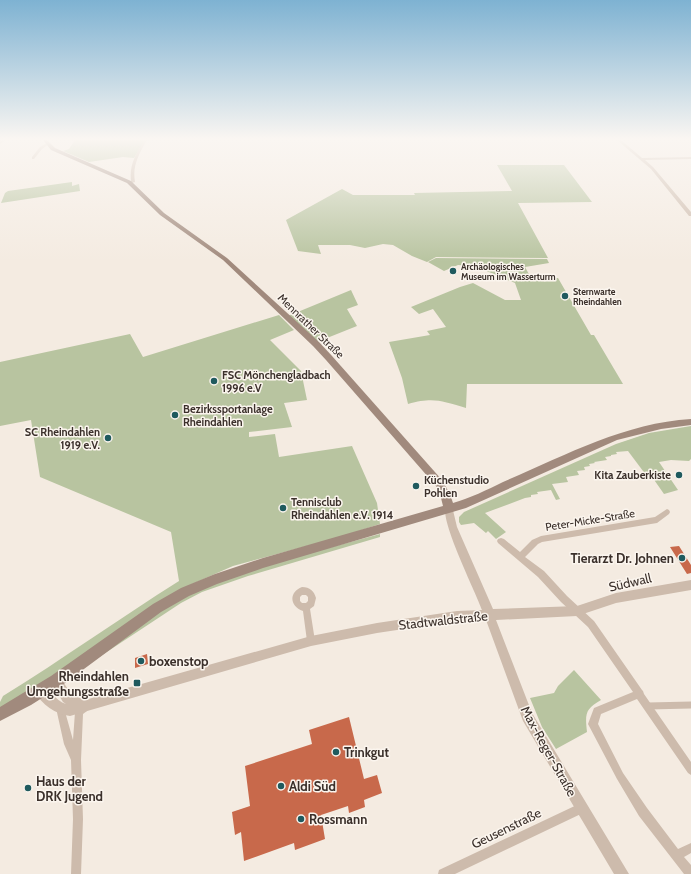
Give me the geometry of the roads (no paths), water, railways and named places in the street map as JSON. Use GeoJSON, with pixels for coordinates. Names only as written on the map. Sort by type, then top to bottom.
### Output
{"type":"FeatureCollection","features":[{"type":"Feature","properties":{"kind":"main road"},"geometry":{"type":"LineString","coordinates":[[125,181],[130,183]]}},
{"type":"Feature","properties":{"kind":"main road","name":"Mennrather Straße"},"geometry":{"type":"LineString","coordinates":[[130,183],[162,214],[225,259],[316,344],[439,483],[445,494],[449,510]]}},
{"type":"Feature","properties":{"kind":"main road"},"geometry":{"type":"LineString","coordinates":[[0,714],[56,681],[157,608],[185,592],[215,579],[263,563],[449,510],[482,497],[614,438],[656,426],[691,422]]}},
{"type":"Feature","properties":{"kind":"street"},"geometry":{"type":"LineString","coordinates":[[130,183],[133,181]]}},
{"type":"Feature","properties":{"kind":"street"},"geometry":{"type":"LineString","coordinates":[[664,181],[691,215]]}},
{"type":"Feature","properties":{"kind":"street","name":"Max-Reger-Straße"},"geometry":{"type":"LineString","coordinates":[[449,510],[452,527],[489,614],[527,717],[622,874]]}},
{"type":"Feature","properties":{"kind":"street","name":"Peter-Micke-Straße"},"geometry":{"type":"LineString","coordinates":[[520,556],[540,539],[657,520],[667,512]]}},
{"type":"Feature","properties":{"kind":"street"},"geometry":{"type":"LineString","coordinates":[[501,541],[541,574],[591,624],[691,770]]}},
{"type":"Feature","properties":{"kind":"street","name":"Südwall"},"geometry":{"type":"LineString","coordinates":[[577,611],[616,598],[691,584]]}},
{"type":"Feature","properties":{"kind":"street"},"geometry":{"type":"LineString","coordinates":[[306,607],[312,641]]}},
{"type":"Feature","properties":{"kind":"street","name":"Stadtwaldstraße"},"geometry":{"type":"LineString","coordinates":[[60,708],[70,710],[86,706],[312,641],[377,628],[457,616],[577,611]]}},
{"type":"Feature","properties":{"kind":"street"},"geometry":{"type":"LineString","coordinates":[[56,681],[67,698],[86,706],[79,712],[76,760],[78,819],[76,874]]}},
{"type":"Feature","properties":{"kind":"street"},"geometry":{"type":"LineString","coordinates":[[41,691],[53,705],[60,708],[68,744],[76,760]]}},
{"type":"Feature","properties":{"kind":"street"},"geometry":{"type":"LineString","coordinates":[[640,694],[597,711],[593,724],[620,776],[642,812],[677,855],[690,874]]}},
{"type":"Feature","properties":{"kind":"street"},"geometry":{"type":"LineString","coordinates":[[648,706],[691,705]]}},
{"type":"Feature","properties":{"kind":"street","name":"Geusenstraße"},"geometry":{"type":"LineString","coordinates":[[443,874],[581,808]]}},
{"type":"Feature","properties":{"kind":"street"},"geometry":{"type":"LineString","coordinates":[[677,855],[691,848]]}},
{"type":"Feature","properties":{"kind":"place","name":"Archäologisches Museum im Wasserturm"},"geometry":{"type":"Point","coordinates":[453,271]}},
{"type":"Feature","properties":{"kind":"place","name":"Sternwarte Rheindahlen"},"geometry":{"type":"Point","coordinates":[565,296]}},
{"type":"Feature","properties":{"kind":"place","name":"FSC Mönchengladbach 1996 e.V"},"geometry":{"type":"Point","coordinates":[214,381]}},
{"type":"Feature","properties":{"kind":"place","name":"Bezirkssportanlage Rheindahlen"},"geometry":{"type":"Point","coordinates":[175,415]}},
{"type":"Feature","properties":{"kind":"place","name":"SC Rheindahlen 1919 e.V."},"geometry":{"type":"Point","coordinates":[108,438]}},
{"type":"Feature","properties":{"kind":"place","name":"Kita Zauberkiste"},"geometry":{"type":"Point","coordinates":[679,475]}},
{"type":"Feature","properties":{"kind":"place","name":"Küchenstudio Pohlen"},"geometry":{"type":"Point","coordinates":[416,486]}},
{"type":"Feature","properties":{"kind":"place","name":"Tennisclub Rheindahlen e.V. 1914"},"geometry":{"type":"Point","coordinates":[283,508]}},
{"type":"Feature","properties":{"kind":"place","name":"Tierarzt Dr. Johnen"},"geometry":{"type":"Point","coordinates":[682,558]}},
{"type":"Feature","properties":{"kind":"place","name":"boxenstop"},"geometry":{"type":"Point","coordinates":[141,661]}},
{"type":"Feature","properties":{"kind":"place","name":"Rheindahlen Umgehungsstraße"},"geometry":{"type":"Point","coordinates":[137,683]}},
{"type":"Feature","properties":{"kind":"place","name":"Trinkgut"},"geometry":{"type":"Point","coordinates":[336,752]}},
{"type":"Feature","properties":{"kind":"place","name":"Aldi Süd"},"geometry":{"type":"Point","coordinates":[281,786]}},
{"type":"Feature","properties":{"kind":"place","name":"Haus der DRK Jugend"},"geometry":{"type":"Point","coordinates":[28,788]}},
{"type":"Feature","properties":{"kind":"place","name":"Rossmann"},"geometry":{"type":"Point","coordinates":[301,819]}}]}
